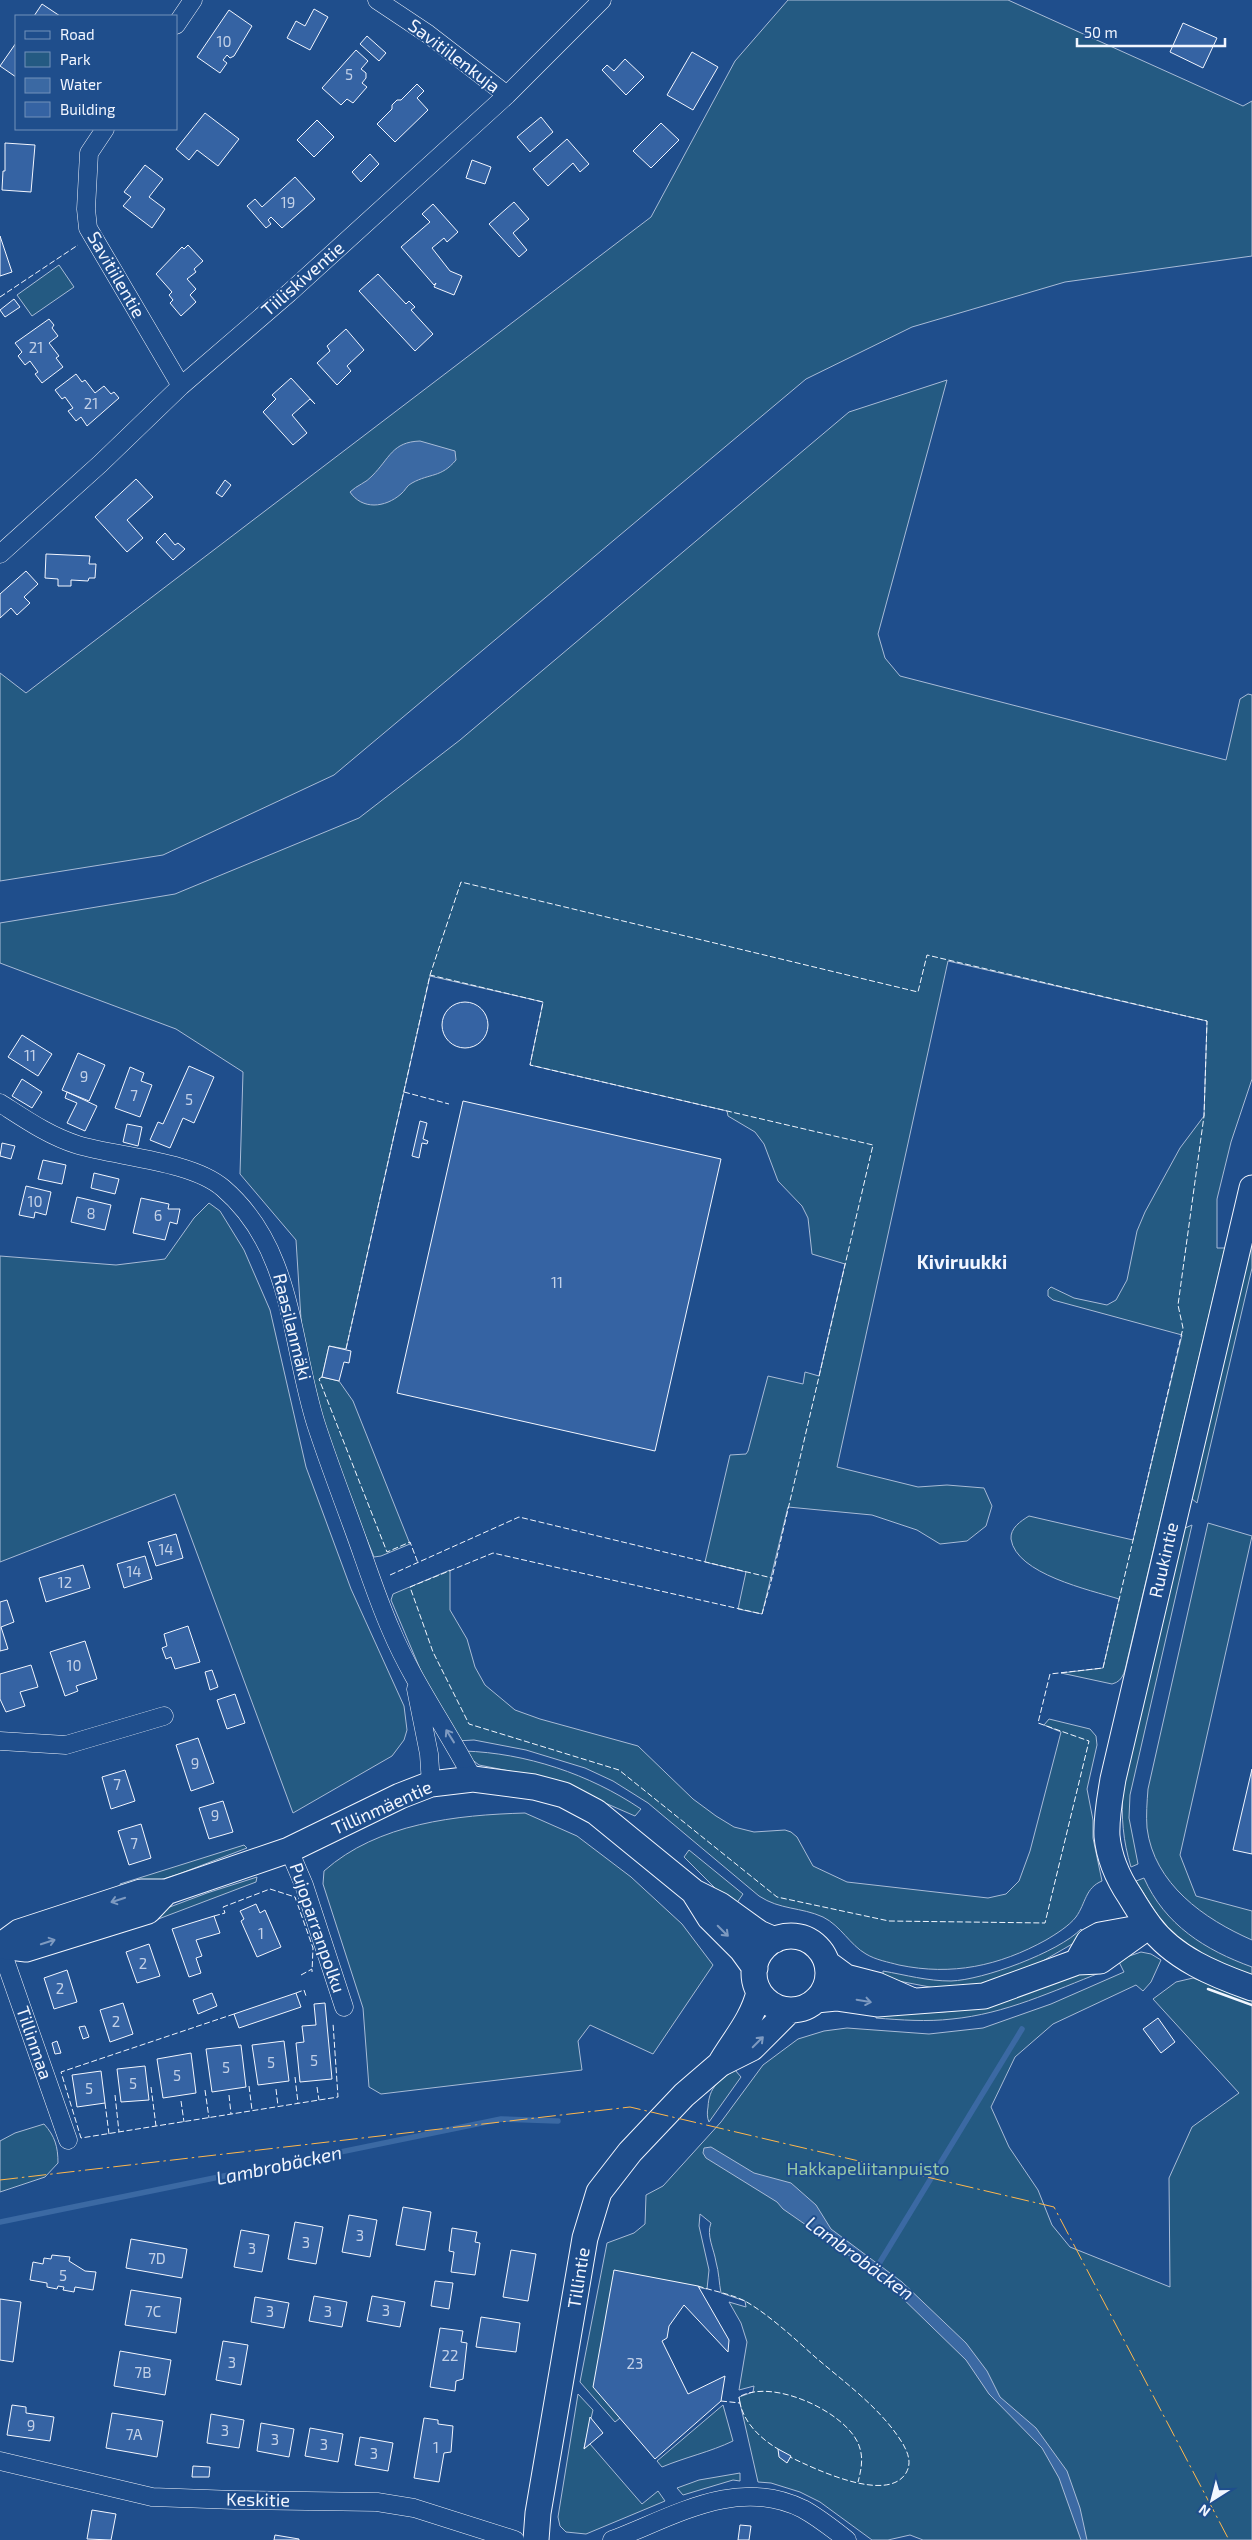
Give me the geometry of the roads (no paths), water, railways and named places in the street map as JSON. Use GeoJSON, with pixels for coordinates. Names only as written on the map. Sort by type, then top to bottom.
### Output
{"type":"FeatureCollection","features":[{"type":"Feature","properties":{"kind":"street"},"geometry":{"type":"LineString","coordinates":[[178,22],[193,0]]}},
{"type":"Feature","properties":{"kind":"street","name":"Savitiilenkuja"},"geometry":{"type":"LineString","coordinates":[[377,0],[428,34],[507,95]]}},
{"type":"Feature","properties":{"kind":"street","name":"Tiiliskiventie"},"geometry":{"type":"LineString","coordinates":[[0,554],[100,464],[181,386],[289,293],[507,95],[602,0]]}},
{"type":"Feature","properties":{"kind":"street","name":"Savitiilentie"},"geometry":{"type":"LineString","coordinates":[[104,130],[89,153],[86,209],[88,228],[181,386]]}},
{"type":"Feature","properties":{"kind":"street","name":"Raasilanmäki"},"geometry":{"type":"LineString","coordinates":[[0,1102],[53,1136],[79,1145],[188,1170],[206,1177],[221,1186],[240,1203],[273,1258],[286,1292],[315,1422],[391,1630],[413,1676],[473,1779]]}},
{"type":"Feature","properties":{"kind":"street","name":"Ruukintie"},"geometry":{"type":"LineString","coordinates":[[1149,1926],[1120,1881],[1110,1856],[1107,1836],[1108,1812],[1113,1779],[1174,1514],[1252,1188]]}},
{"type":"Feature","properties":{"kind":"street","name":"Raasilanmäki"},"geometry":{"type":"LineString","coordinates":[[413,1676],[429,1754],[431,1784]]}},
{"type":"Feature","properties":{"kind":"street"},"geometry":{"type":"LineString","coordinates":[[0,1741],[66,1745],[164,1716]]}},
{"type":"Feature","properties":{"kind":"street","name":"Tillinmäentie"},"geometry":{"type":"LineString","coordinates":[[0,1946],[26,1949],[148,1911],[166,1892],[289,1850],[400,1796],[431,1784],[473,1779],[534,1787],[564,1795],[604,1818],[694,1892],[720,1905],[759,1933],[775,1940]]}},
{"type":"Feature","properties":{"kind":"street","name":"Pujoparranpolku"},"geometry":{"type":"LineString","coordinates":[[289,1850],[301,1877],[344,2007]]}},
{"type":"Feature","properties":{"kind":"street","name":"Tillinmäentie"},"geometry":{"type":"LineString","coordinates":[[694,1892],[710,1918],[742,1950],[757,1980]]}},
{"type":"Feature","properties":{"kind":"street"},"geometry":{"type":"LineString","coordinates":[[816,2000],[827,1983],[827,1963],[824,1955],[811,1941],[794,1936],[775,1940],[761,1951],[757,1980],[772,2004],[790,2010],[799,2009],[816,2000],[836,1998],[876,2004],[984,1996],[1077,1962],[1089,1941],[1100,1935],[1149,1926],[1164,1942],[1206,1970],[1252,1988]]}},
{"type":"Feature","properties":{"kind":"street","name":"Tillinmaa"},"geometry":{"type":"LineString","coordinates":[[0,1946],[68,2140]]}},
{"type":"Feature","properties":{"kind":"street"},"geometry":{"type":"LineString","coordinates":[[827,1963],[846,1977],[877,1985],[911,2000]]}},
{"type":"Feature","properties":{"kind":"street","name":"Tillintie"},"geometry":{"type":"LineString","coordinates":[[720,2064],[745,2027],[756,2006],[757,1980]]}},
{"type":"Feature","properties":{"kind":"street","name":"Tillintie"},"geometry":{"type":"LineString","coordinates":[[536,2540],[538,2513],[585,2238],[592,2208],[607,2180],[636,2144],[684,2095],[720,2064],[752,2048],[790,2010]]}},
{"type":"Feature","properties":{"kind":"street","name":"Keskitie"},"geometry":{"type":"LineString","coordinates":[[0,2461],[152,2497],[376,2502],[414,2508],[515,2540]]}},
{"type":"Feature","properties":{"kind":"street"},"geometry":{"type":"LineString","coordinates":[[612,2540],[721,2498],[753,2496],[773,2498],[802,2509],[847,2540]]}},
{"type":"Feature","properties":{"kind":"water"},"geometry":{"type":"Polygon","coordinates":[[[420,441],[455,451],[456,460],[445,470],[410,484],[395,499],[388,502],[374,505],[367,504],[355,498],[350,492],[370,478],[397,448],[403,444],[420,441]]]}},
{"type":"Feature","properties":{"kind":"water"},"geometry":{"type":"Polygon","coordinates":[[[711,2147],[754,2173],[791,2183],[816,2205],[831,2229],[902,2282],[966,2343],[987,2371],[1000,2397],[1036,2428],[1067,2471],[1080,2508],[1087,2540],[1081,2540],[1059,2478],[1042,2448],[989,2394],[966,2360],[894,2290],[842,2250],[783,2209],[777,2202],[706,2158],[703,2153],[704,2148],[711,2147]]]}},
{"type":"Feature","properties":{"kind":"waterway"},"geometry":{"type":"LineString","coordinates":[[877,2267],[1022,2029]]}},
{"type":"Feature","properties":{"kind":"waterway","name":"Lambrobäcken"},"geometry":{"type":"LineString","coordinates":[[0,2222],[501,2119],[558,2121]]}},
{"type":"Feature","properties":{"kind":"district","name":"Kiviruukki"},"geometry":{"type":"Point","coordinates":[962,1262]}},
{"type":"Feature","properties":{"kind":"park label","name":"Hakkapeliitanpuisto"},"geometry":{"type":"Point","coordinates":[868,2169]}}]}
